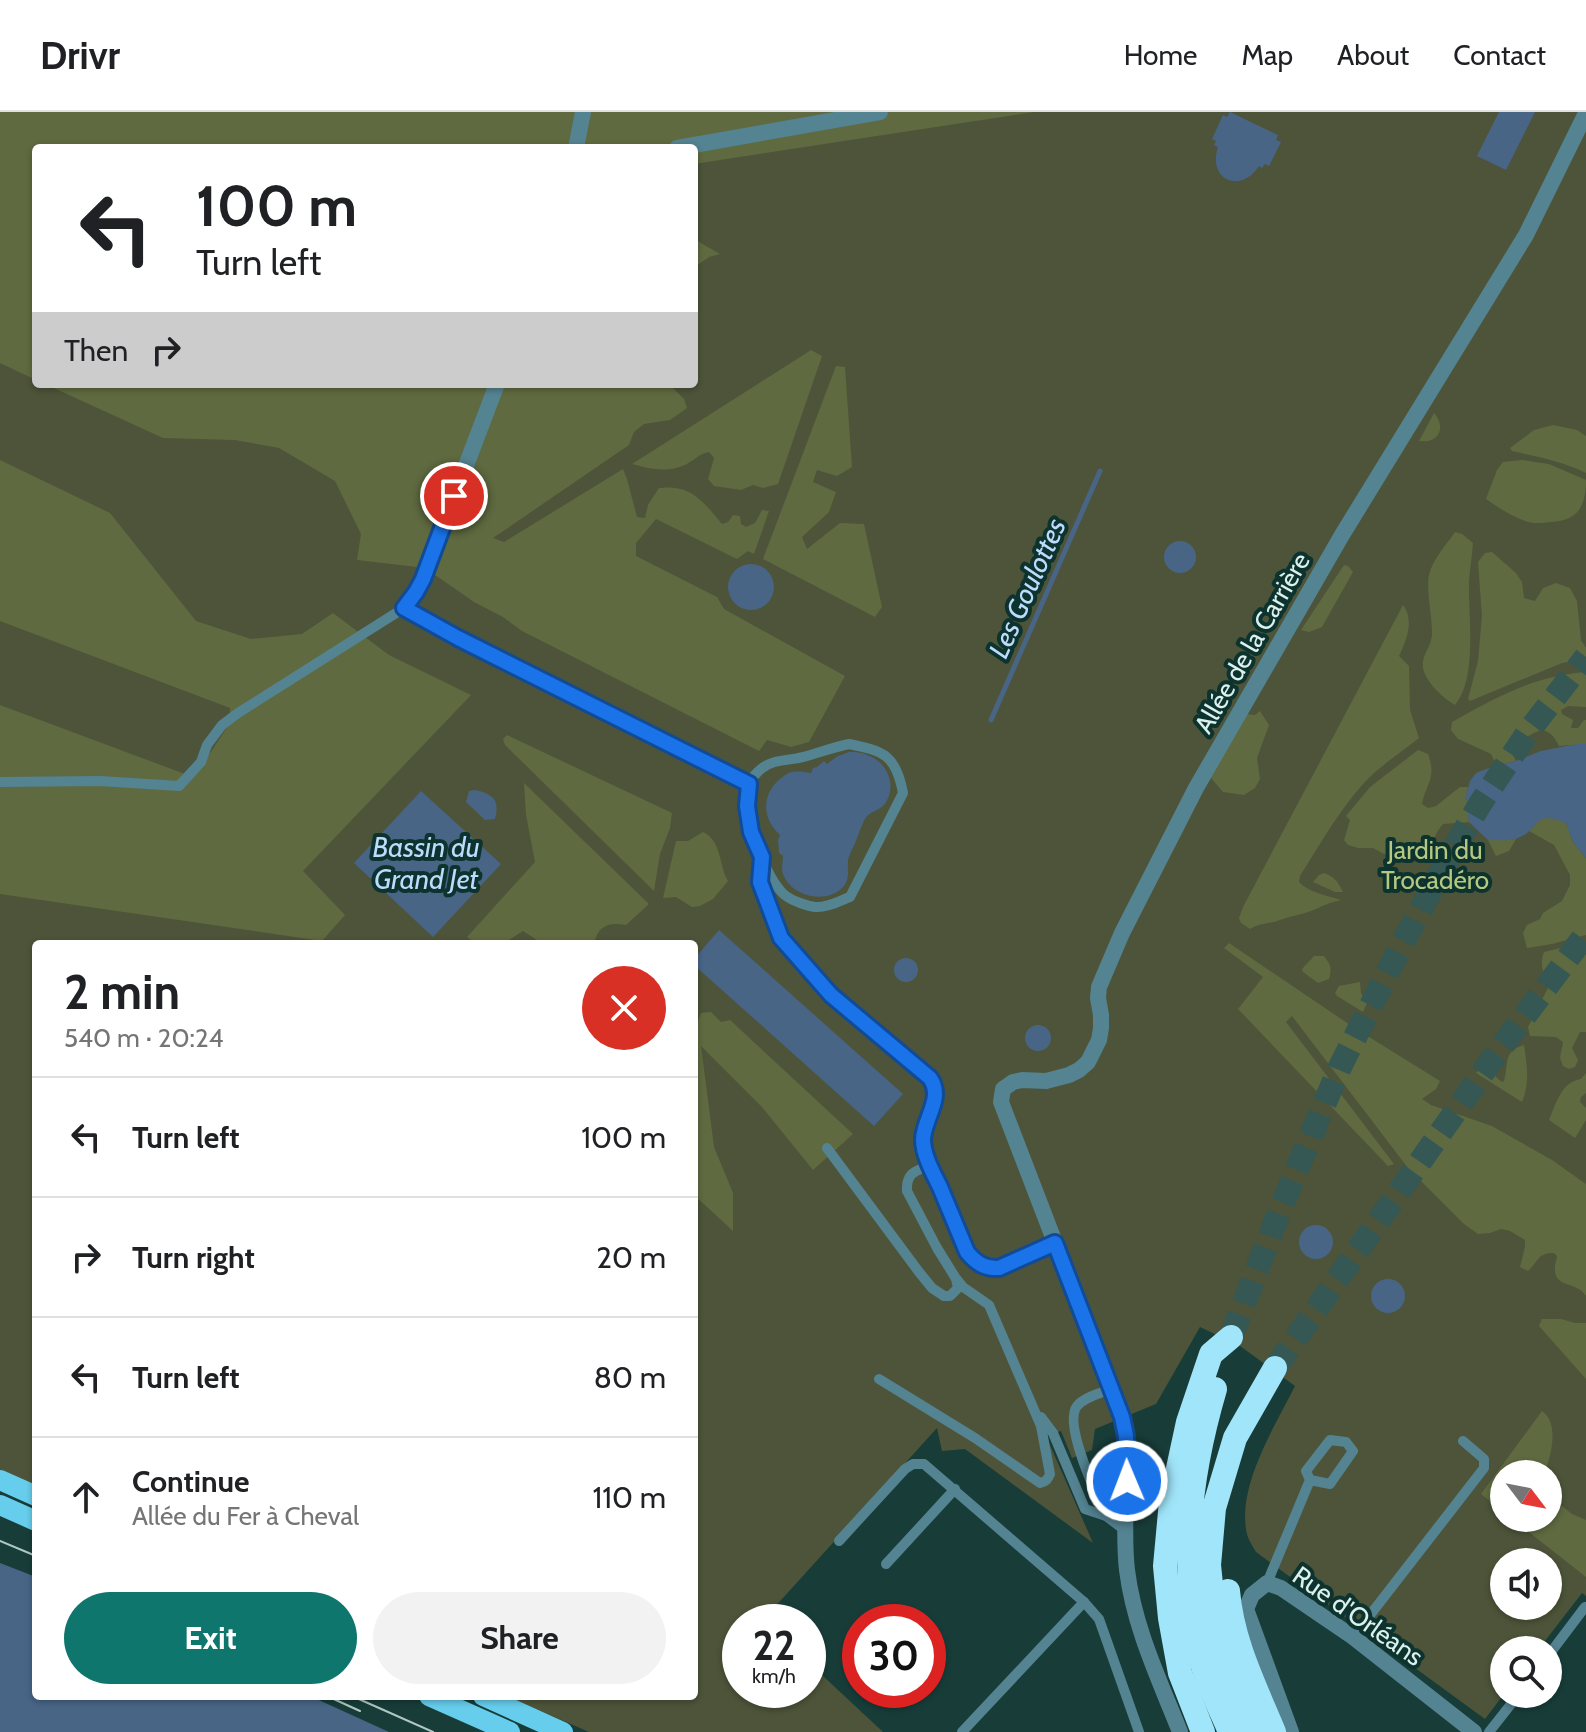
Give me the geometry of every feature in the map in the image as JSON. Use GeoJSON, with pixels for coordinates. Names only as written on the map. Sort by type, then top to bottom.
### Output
{"type":"FeatureCollection","features":[{"type":"Feature","properties":{"kind":"highway"},"geometry":{"type":"LineString","coordinates":[[1203,1732],[1180,1673],[1165,1566],[1171,1501],[1188,1422],[1211,1354],[1231,1337],[1204,1428],[1191,1504],[1188,1565],[1193,1616],[1203,1666],[1243,1730]]}},
{"type":"Feature","properties":{"kind":"highway"},"geometry":{"type":"LineString","coordinates":[[1243,1730],[1223,1660],[1214,1614],[1209,1565],[1214,1508],[1235,1438],[1280,1372],[1251,1443],[1230,1511],[1226,1564],[1230,1613],[1242,1655],[1274,1732]]}},
{"type":"Feature","properties":{"kind":"main road"},"geometry":{"type":"LineString","coordinates":[[0,1480],[32,1494]]}},
{"type":"Feature","properties":{"kind":"main road"},"geometry":{"type":"LineString","coordinates":[[0,1505],[32,1519]]}},
{"type":"Feature","properties":{"kind":"main road"},"geometry":{"type":"LineString","coordinates":[[438,1700],[510,1732]]}},
{"type":"Feature","properties":{"kind":"main road"},"geometry":{"type":"LineString","coordinates":[[492,1700],[563,1732]]}},
{"type":"Feature","properties":{"kind":"street"},"geometry":{"type":"LineString","coordinates":[[577,144],[583,112]]}},
{"type":"Feature","properties":{"kind":"street"},"geometry":{"type":"LineString","coordinates":[[698,144],[880,112]]}},
{"type":"Feature","properties":{"kind":"street","name":"Allée de la Carrière"},"geometry":{"type":"LineString","coordinates":[[1055,1243],[1001,1102],[1003,1089],[1022,1080],[1046,1081],[1069,1075],[1088,1062],[1094,1052],[1101,1028],[1099,987],[1122,933],[1196,788],[1342,535],[1526,235],[1586,113]]}},
{"type":"Feature","properties":{"kind":"street"},"geometry":{"type":"LineString","coordinates":[[404,608],[423,579],[495,388]]}},
{"type":"Feature","properties":{"kind":"street"},"geometry":{"type":"LineString","coordinates":[[1055,1243],[1122,1417],[1126,1436],[1126,1567],[1144,1645],[1180,1732]]}},
{"type":"Feature","properties":{"kind":"street","name":"Rue d'Orléans"},"geometry":{"type":"LineString","coordinates":[[1291,1732],[1246,1609],[1252,1595],[1267,1583],[1281,1588],[1353,1637],[1474,1732]]}},
{"type":"Feature","properties":{"kind":"lane"},"geometry":{"type":"LineString","coordinates":[[0,782],[100,781],[179,786],[201,762],[207,745],[222,725],[404,608],[749,784]]}},
{"type":"Feature","properties":{"kind":"lane"},"geometry":{"type":"LineString","coordinates":[[849,744],[876,750],[892,762],[903,793],[850,897],[827,906],[812,907],[785,896],[772,878],[751,832],[747,806],[749,784],[761,769],[772,762],[805,757],[849,744]]}},
{"type":"Feature","properties":{"kind":"lane"},"geometry":{"type":"LineString","coordinates":[[762,857],[760,882],[781,938],[831,995],[934,1084],[933,1106],[923,1142],[967,1252],[981,1265],[999,1268],[1055,1243]]}},
{"type":"Feature","properties":{"kind":"lane"},"geometry":{"type":"LineString","coordinates":[[827,1148],[932,1288],[944,1296],[950,1296],[958,1288],[955,1277]]}},
{"type":"Feature","properties":{"kind":"lane"},"geometry":{"type":"LineString","coordinates":[[879,1379],[975,1438],[1040,1483],[1045,1482],[1050,1474],[1041,1426],[989,1305],[963,1287],[955,1277],[907,1191],[906,1181],[911,1175],[930,1165]]}},
{"type":"Feature","properties":{"kind":"lane"},"geometry":{"type":"LineString","coordinates":[[1106,1516],[1078,1446],[1073,1413],[1083,1400],[1111,1389]]}},
{"type":"Feature","properties":{"kind":"lane"},"geometry":{"type":"LineString","coordinates":[[1033,1407],[1053,1433],[1085,1509],[1106,1516],[1126,1531]]}},
{"type":"Feature","properties":{"kind":"lane"},"geometry":{"type":"LineString","coordinates":[[1267,1583],[1310,1480],[1306,1471],[1330,1440],[1346,1442],[1353,1451],[1330,1484],[1310,1480]]}},
{"type":"Feature","properties":{"kind":"lane"},"geometry":{"type":"LineString","coordinates":[[1353,1637],[1484,1468],[1484,1459],[1463,1441]]}},
{"type":"Feature","properties":{"kind":"lane"},"geometry":{"type":"LineString","coordinates":[[839,1541],[905,1469],[913,1464],[924,1464],[1084,1602],[1099,1619],[1139,1732]]}},
{"type":"Feature","properties":{"kind":"lane"},"geometry":{"type":"LineString","coordinates":[[886,1564],[955,1489]]}},
{"type":"Feature","properties":{"kind":"lane"},"geometry":{"type":"LineString","coordinates":[[962,1732],[1084,1602]]}},
{"type":"Feature","properties":{"kind":"lane"},"geometry":{"type":"LineString","coordinates":[[1562,1637],[1585,1607]]}},
{"type":"Feature","properties":{"kind":"lane"},"geometry":{"type":"LineString","coordinates":[[1489,1732],[1508,1708]]}},
{"type":"Feature","properties":{"kind":"green space","name":"Jardin du Trocadéro"},"geometry":{"type":"Polygon","coordinates":[[[0,112],[1586,112],[1586,1596],[1582,1593],[1562,1619],[1562,1548],[1490,1548],[1490,1620],[1561,1620],[1549,1636],[1490,1636],[1490,1708],[1493,1708],[1485,1719],[1256,1552],[1246,1529],[1248,1493],[1260,1455],[1295,1386],[1240,1346],[1200,1327],[1156,1404],[1095,1429],[1092,1450],[1072,1458],[1061,1431],[1046,1436],[1093,1543],[965,1449],[942,1451],[937,1428],[778,1604],[722,1604],[722,1708],[826,1708],[826,1679],[842,1694],[842,1708],[857,1708],[883,1732],[589,1732],[515,1700],[698,1700],[698,940],[32,940],[32,1490],[0,1476],[0,112]]]}},
{"type":"Feature","properties":{"kind":"green space"},"geometry":{"type":"Polygon","coordinates":[[[0,112],[1034,112],[698,163],[698,144],[32,144],[32,378],[0,363],[0,112]]]}},
{"type":"Feature","properties":{"kind":"green space"},"geometry":{"type":"Polygon","coordinates":[[[698,241],[720,254],[698,265],[698,241]]]}},
{"type":"Feature","properties":{"kind":"green space"},"geometry":{"type":"Polygon","coordinates":[[[811,350],[822,356],[778,484],[763,488],[753,485],[741,490],[714,486],[708,479],[714,458],[709,452],[672,469],[652,469],[632,464],[811,350]]]}},
{"type":"Feature","properties":{"kind":"green space"},"geometry":{"type":"Polygon","coordinates":[[[836,366],[845,367],[852,467],[837,476],[817,470],[813,482],[836,492],[829,512],[802,537],[807,549],[840,523],[864,524],[882,607],[875,617],[763,559],[836,366]]]}},
{"type":"Feature","properties":{"kind":"green space"},"geometry":{"type":"Polygon","coordinates":[[[54,388],[673,388],[684,399],[687,408],[670,420],[644,424],[634,432],[629,445],[493,538],[504,542],[623,469],[637,517],[645,518],[648,505],[659,488],[670,487],[695,496],[722,524],[733,515],[740,516],[741,524],[746,527],[755,523],[762,510],[769,511],[754,554],[748,551],[737,559],[656,519],[636,543],[636,556],[717,597],[724,609],[845,676],[809,742],[791,747],[767,740],[759,751],[522,631],[425,568],[357,560],[361,534],[335,481],[279,448],[235,440],[163,438],[54,388]]]}},
{"type":"Feature","properties":{"kind":"green space"},"geometry":{"type":"Polygon","coordinates":[[[1434,413],[1440,424],[1438,434],[1431,440],[1419,441],[1434,413]]]}},
{"type":"Feature","properties":{"kind":"green space"},"geometry":{"type":"Polygon","coordinates":[[[1553,425],[1577,430],[1586,436],[1586,473],[1510,448],[1534,430],[1553,425]]]}},
{"type":"Feature","properties":{"kind":"green space"},"geometry":{"type":"Polygon","coordinates":[[[0,460],[110,513],[196,621],[251,639],[302,634],[333,613],[389,655],[471,695],[303,871],[345,915],[323,940],[0,894],[0,705],[193,777],[229,724],[230,708],[0,621],[0,460]]]}},
{"type":"Feature","properties":{"kind":"green space"},"geometry":{"type":"Polygon","coordinates":[[[1522,460],[1549,464],[1586,480],[1579,510],[1568,519],[1531,523],[1486,499],[1503,462],[1522,460]]]}},
{"type":"Feature","properties":{"kind":"green space"},"geometry":{"type":"Polygon","coordinates":[[[1455,532],[1473,543],[1469,581],[1469,663],[1467,679],[1455,705],[1433,686],[1425,674],[1423,661],[1432,635],[1429,575],[1455,532]]]}},
{"type":"Feature","properties":{"kind":"green space"},"geometry":{"type":"Polygon","coordinates":[[[1492,552],[1516,573],[1522,582],[1524,598],[1535,601],[1543,588],[1556,583],[1570,588],[1577,601],[1586,659],[1562,663],[1470,701],[1482,616],[1478,562],[1485,553],[1492,552]]]}},
{"type":"Feature","properties":{"kind":"green space"},"geometry":{"type":"Polygon","coordinates":[[[1344,565],[1353,572],[1322,627],[1309,632],[1301,630],[1344,565]]]}},
{"type":"Feature","properties":{"kind":"green space"},"geometry":{"type":"Polygon","coordinates":[[[1403,605],[1409,624],[1399,656],[1409,666],[1410,710],[1419,738],[1363,784],[1334,822],[1300,876],[1299,882],[1308,889],[1341,900],[1250,929],[1239,918],[1243,907],[1403,605]]]}},
{"type":"Feature","properties":{"kind":"green space"},"geometry":{"type":"Polygon","coordinates":[[[1586,672],[1586,707],[1568,706],[1561,710],[1562,714],[1573,720],[1571,728],[1578,728],[1586,720],[1586,744],[1559,746],[1548,732],[1542,730],[1510,750],[1516,761],[1497,766],[1491,754],[1458,739],[1451,730],[1452,722],[1516,689],[1549,678],[1586,672]]]}},
{"type":"Feature","properties":{"kind":"green space"},"geometry":{"type":"Polygon","coordinates":[[[1260,711],[1269,725],[1257,758],[1260,779],[1255,788],[1244,795],[1223,792],[1211,778],[1245,714],[1255,715],[1260,711]]]}},
{"type":"Feature","properties":{"kind":"green space"},"geometry":{"type":"Polygon","coordinates":[[[507,735],[672,813],[660,854],[654,891],[505,745],[503,739],[507,735]]]}},
{"type":"Feature","properties":{"kind":"green space"},"geometry":{"type":"Polygon","coordinates":[[[1418,750],[1428,754],[1431,769],[1422,804],[1428,808],[1436,806],[1460,787],[1468,787],[1469,822],[1443,824],[1427,855],[1401,859],[1373,848],[1348,845],[1344,840],[1350,820],[1346,816],[1370,787],[1418,750]]]}},
{"type":"Feature","properties":{"kind":"green space"},"geometry":{"type":"Polygon","coordinates":[[[524,783],[649,904],[626,925],[614,924],[601,929],[595,940],[537,940],[523,931],[509,940],[471,940],[467,937],[535,862],[526,815],[524,783]]]}},
{"type":"Feature","properties":{"kind":"green space"},"geometry":{"type":"Polygon","coordinates":[[[1551,816],[1566,823],[1573,842],[1586,858],[1586,935],[1527,948],[1523,933],[1527,925],[1540,919],[1543,913],[1562,901],[1570,885],[1570,875],[1554,845],[1529,831],[1538,820],[1551,816]]]}},
{"type":"Feature","properties":{"kind":"green space"},"geometry":{"type":"Polygon","coordinates":[[[703,832],[714,841],[728,881],[713,899],[700,906],[692,907],[676,897],[663,898],[676,841],[688,841],[703,832]]]}},
{"type":"Feature","properties":{"kind":"green space"},"geometry":{"type":"Polygon","coordinates":[[[1516,839],[1509,851],[1496,856],[1488,840],[1516,839]]]}},
{"type":"Feature","properties":{"kind":"green space"},"geometry":{"type":"Polygon","coordinates":[[[1324,873],[1336,880],[1343,892],[1335,892],[1313,882],[1324,873]]]}},
{"type":"Feature","properties":{"kind":"green space"},"geometry":{"type":"Polygon","coordinates":[[[1586,942],[1586,1032],[1580,1032],[1572,1048],[1578,1060],[1575,1067],[1569,1069],[1563,1066],[1560,1058],[1563,1042],[1556,1037],[1530,1036],[1528,1027],[1548,988],[1542,966],[1544,952],[1586,942]]]}},
{"type":"Feature","properties":{"kind":"green space"},"geometry":{"type":"Polygon","coordinates":[[[1229,943],[1353,1027],[1440,1081],[1436,1089],[1422,1099],[1492,1126],[1552,1160],[1586,1184],[1586,1296],[1556,1276],[1557,1256],[1554,1253],[1541,1256],[1528,1271],[1520,1267],[1525,1240],[1501,1229],[1478,1234],[1464,1224],[1408,1168],[1292,1016],[1286,1022],[1394,1164],[1388,1166],[1238,1009],[1263,977],[1224,948],[1229,943]]]}},
{"type":"Feature","properties":{"kind":"green space"},"geometry":{"type":"Polygon","coordinates":[[[1314,956],[1324,956],[1326,959],[1330,967],[1329,979],[1318,983],[1303,972],[1302,969],[1314,956]]]}},
{"type":"Feature","properties":{"kind":"green space"},"geometry":{"type":"Polygon","coordinates":[[[1360,982],[1361,993],[1367,1003],[1363,1012],[1335,993],[1339,986],[1360,982]]]}},
{"type":"Feature","properties":{"kind":"green space"},"geometry":{"type":"Polygon","coordinates":[[[711,1012],[721,1022],[730,1020],[853,1134],[813,1170],[762,1107],[701,1046],[714,1147],[733,1193],[733,1231],[698,1199],[698,1021],[701,1013],[711,1012]]]}},
{"type":"Feature","properties":{"kind":"green space"},"geometry":{"type":"Polygon","coordinates":[[[1524,1045],[1527,1081],[1522,1102],[1476,1073],[1484,1065],[1493,1068],[1496,1077],[1504,1081],[1510,1054],[1524,1045]]]}},
{"type":"Feature","properties":{"kind":"green space"},"geometry":{"type":"Polygon","coordinates":[[[1586,1073],[1586,1093],[1580,1102],[1586,1108],[1586,1120],[1575,1138],[1549,1120],[1564,1089],[1586,1073]]]}},
{"type":"Feature","properties":{"kind":"green space"},"geometry":{"type":"Polygon","coordinates":[[[1542,1319],[1586,1323],[1586,1379],[1539,1326],[1542,1319]]]}},
{"type":"Feature","properties":{"kind":"green space"},"geometry":{"type":"Polygon","coordinates":[[[1542,1411],[1548,1416],[1552,1432],[1548,1460],[1506,1460],[1542,1411]]]}},
{"type":"Feature","properties":{"kind":"green space"},"geometry":{"type":"Polygon","coordinates":[[[1490,1482],[1490,1501],[1481,1494],[1490,1482]]]}},
{"type":"Feature","properties":{"kind":"green space"},"geometry":{"type":"Polygon","coordinates":[[[1562,1506],[1586,1520],[1586,1577],[1562,1558],[1562,1548],[1549,1548],[1529,1532],[1562,1532],[1562,1506]]]}},
{"type":"Feature","properties":{"kind":"water"},"geometry":{"type":"Polygon","coordinates":[[[1230,112],[1278,135],[1276,140],[1281,142],[1269,166],[1259,166],[1243,180],[1227,179],[1217,168],[1218,147],[1212,139],[1223,115],[1227,117],[1230,112]]]}},
{"type":"Feature","properties":{"kind":"water"},"geometry":{"type":"Polygon","coordinates":[[[1499,112],[1535,112],[1506,170],[1477,156],[1499,112]]]}},
{"type":"Feature","properties":{"kind":"water"},"geometry":{"type":"Polygon","coordinates":[[[1180,541],[1191,546],[1196,557],[1191,568],[1180,573],[1169,568],[1164,557],[1169,546],[1180,541]]]}},
{"type":"Feature","properties":{"kind":"water"},"geometry":{"type":"Polygon","coordinates":[[[751,564],[767,571],[774,587],[767,603],[751,610],[735,603],[728,587],[735,571],[751,564]]]}},
{"type":"Feature","properties":{"kind":"water"},"geometry":{"type":"Polygon","coordinates":[[[1586,744],[1586,858],[1573,842],[1566,823],[1555,819],[1541,820],[1523,836],[1505,840],[1488,840],[1469,822],[1466,795],[1476,773],[1541,751],[1586,744]]]}},
{"type":"Feature","properties":{"kind":"water"},"geometry":{"type":"Polygon","coordinates":[[[849,752],[865,754],[880,763],[889,776],[890,791],[884,805],[864,821],[849,858],[844,886],[834,894],[809,895],[793,888],[783,874],[780,835],[767,814],[769,792],[787,774],[811,773],[824,761],[827,764],[849,752]]]}},
{"type":"Feature","properties":{"kind":"water"},"geometry":{"type":"Polygon","coordinates":[[[475,790],[494,799],[497,807],[495,819],[485,820],[466,802],[469,791],[475,790]]]}},
{"type":"Feature","properties":{"kind":"water","name":"Bassin du Grand Jet"},"geometry":{"type":"Polygon","coordinates":[[[421,791],[501,864],[433,937],[354,863],[421,791]]]}},
{"type":"Feature","properties":{"kind":"water"},"geometry":{"type":"Polygon","coordinates":[[[719,930],[903,1094],[874,1126],[698,969],[698,954],[719,930]]]}},
{"type":"Feature","properties":{"kind":"water"},"geometry":{"type":"Polygon","coordinates":[[[906,958],[915,961],[918,970],[915,979],[906,982],[897,979],[894,970],[897,961],[906,958]]]}},
{"type":"Feature","properties":{"kind":"water"},"geometry":{"type":"Polygon","coordinates":[[[1038,1025],[1048,1028],[1051,1038],[1048,1048],[1038,1051],[1028,1048],[1025,1038],[1028,1028],[1038,1025]]]}},
{"type":"Feature","properties":{"kind":"water"},"geometry":{"type":"Polygon","coordinates":[[[1316,1225],[1328,1230],[1333,1242],[1328,1254],[1316,1259],[1304,1254],[1299,1242],[1304,1230],[1316,1225]]]}},
{"type":"Feature","properties":{"kind":"water"},"geometry":{"type":"Polygon","coordinates":[[[1388,1279],[1400,1284],[1405,1296],[1400,1308],[1388,1313],[1376,1308],[1371,1296],[1376,1284],[1388,1279]]]}},
{"type":"Feature","properties":{"kind":"water"},"geometry":{"type":"Polygon","coordinates":[[[0,1563],[32,1575],[32,1700],[319,1700],[389,1732],[0,1732],[0,1563]]]}},
{"type":"Feature","properties":{"kind":"waterway","name":"Les Goulottes"},"geometry":{"type":"LineString","coordinates":[[991,720],[1100,471]]}},
{"type":"Feature","properties":{"kind":"tunnel"},"geometry":{"type":"LineString","coordinates":[[1231,1337],[1339,1069],[1397,954],[1480,804],[1528,732],[1586,657]]}},
{"type":"Feature","properties":{"kind":"tunnel"},"geometry":{"type":"LineString","coordinates":[[1275,1368],[1491,1061],[1586,934]]}},
{"type":"Feature","properties":{"kind":"tram line"},"geometry":{"type":"LineString","coordinates":[[0,1541],[32,1554]]}},
{"type":"Feature","properties":{"kind":"tram line"},"geometry":{"type":"LineString","coordinates":[[336,1700],[360,1711]]}},
{"type":"Feature","properties":{"kind":"tram line"},"geometry":{"type":"LineString","coordinates":[[361,1700],[433,1732]]}},
{"type":"Feature","properties":{"kind":"route"},"geometry":{"type":"LineString","coordinates":[[454,496],[423,579],[404,608],[749,784],[747,806],[751,832],[762,857],[760,882],[781,938],[831,995],[934,1084],[933,1106],[923,1142],[967,1252],[981,1265],[999,1268],[1055,1243],[1122,1417],[1126,1436],[1127,1481]]}}]}
